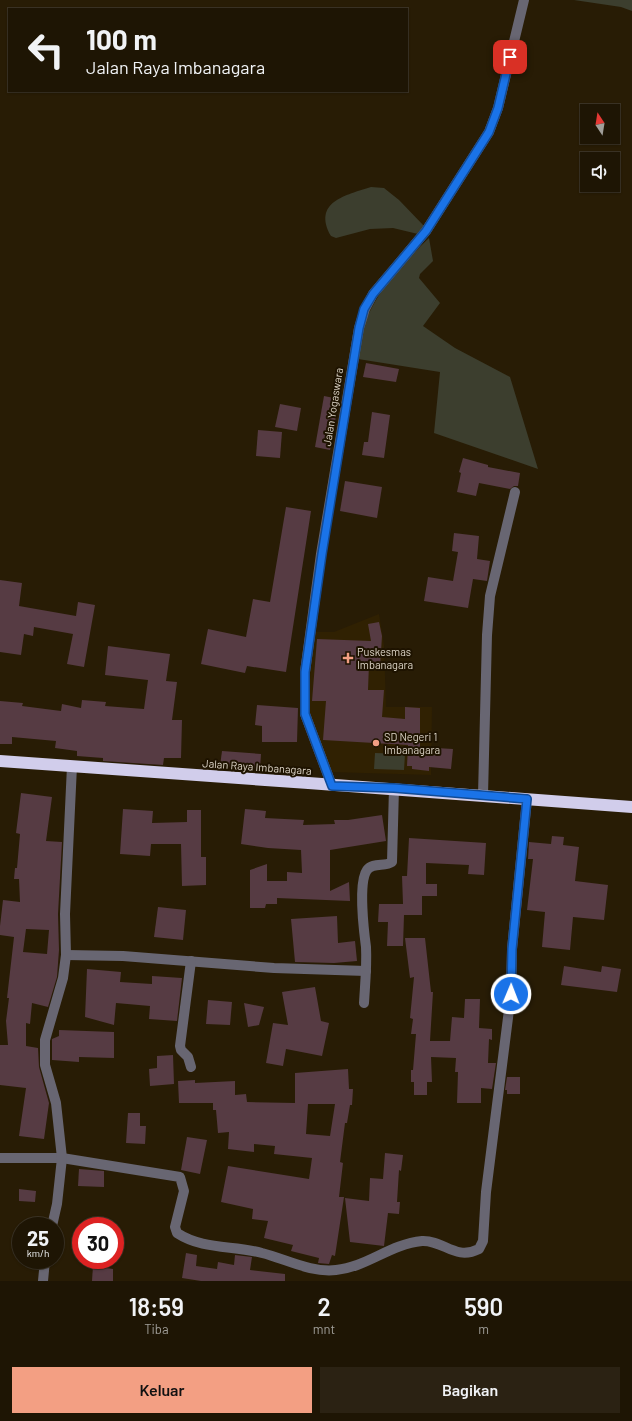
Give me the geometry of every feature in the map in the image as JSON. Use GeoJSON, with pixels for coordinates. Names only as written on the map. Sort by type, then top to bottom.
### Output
{"type":"FeatureCollection","features":[{"type":"Feature","properties":{"kind":"highway","name":"Jalan Raya Imbanagara"},"geometry":{"type":"LineString","coordinates":[[0,761],[332,786],[394,788],[632,807]]}},
{"type":"Feature","properties":{"kind":"street","name":"Jalan Yogaswara"},"geometry":{"type":"LineString","coordinates":[[332,786],[305,714],[305,672],[322,554],[359,328],[364,309],[373,294],[426,231],[489,132],[498,108],[524,0]]}},
{"type":"Feature","properties":{"kind":"street"},"geometry":{"type":"LineString","coordinates":[[483,795],[487,635],[490,596],[515,492]]}},
{"type":"Feature","properties":{"kind":"street"},"geometry":{"type":"LineString","coordinates":[[54,1217],[61,1182],[62,1158],[56,1103],[45,1064],[45,1040],[63,978],[66,956],[64,914],[72,766]]}},
{"type":"Feature","properties":{"kind":"street"},"geometry":{"type":"LineString","coordinates":[[364,1003],[366,948],[363,928],[364,876],[367,870],[374,865],[392,862],[394,788]]}},
{"type":"Feature","properties":{"kind":"street"},"geometry":{"type":"LineString","coordinates":[[0,1158],[62,1158],[180,1177],[184,1191],[175,1227],[177,1233],[193,1242],[212,1246],[247,1249],[320,1271],[349,1268],[372,1260],[392,1248],[407,1243],[424,1241],[436,1243],[461,1254],[472,1253],[480,1249],[483,1241],[486,1192],[511,994],[515,912],[527,799]]}},
{"type":"Feature","properties":{"kind":"street"},"geometry":{"type":"LineString","coordinates":[[66,956],[123,956],[191,960],[274,968],[366,971]]}},
{"type":"Feature","properties":{"kind":"street"},"geometry":{"type":"LineString","coordinates":[[191,960],[180,1050],[188,1057],[191,1067]]}},
{"type":"Feature","properties":{"kind":"street"},"geometry":{"type":"LineString","coordinates":[[43,1281],[45,1269]]}},
{"type":"Feature","properties":{"kind":"shaded area"},"geometry":{"type":"Polygon","coordinates":[[[379,614],[384,645],[386,707],[432,707],[431,775],[331,772],[309,715],[308,703],[314,632],[334,632],[379,614]]]}},
{"type":"Feature","properties":{"kind":"green space"},"geometry":{"type":"Polygon","coordinates":[[[574,0],[632,0],[632,11],[621,7],[574,0]]]}},
{"type":"Feature","properties":{"kind":"green space"},"geometry":{"type":"Polygon","coordinates":[[[371,187],[384,188],[399,200],[424,226],[418,234],[393,228],[370,229],[336,238],[331,236],[326,224],[326,215],[329,208],[334,202],[342,197],[371,187]]]}},
{"type":"Feature","properties":{"kind":"green space"},"geometry":{"type":"Polygon","coordinates":[[[429,238],[433,261],[420,274],[419,278],[440,303],[423,326],[455,348],[510,377],[538,469],[434,433],[440,372],[358,359],[362,332],[374,303],[390,279],[429,238]]]}},
{"type":"Feature","properties":{"kind":"green space"},"geometry":{"type":"Polygon","coordinates":[[[375,753],[405,754],[404,770],[374,769],[375,753]]]}},
{"type":"Feature","properties":{"kind":"building"},"geometry":{"type":"Polygon","coordinates":[[[366,363],[399,369],[396,382],[363,377],[366,363]]]}},
{"type":"Feature","properties":{"kind":"building"},"geometry":{"type":"Polygon","coordinates":[[[324,396],[339,399],[330,450],[315,447],[324,396]]]}},
{"type":"Feature","properties":{"kind":"building"},"geometry":{"type":"Polygon","coordinates":[[[280,404],[301,408],[297,431],[275,427],[280,404]]]}},
{"type":"Feature","properties":{"kind":"building"},"geometry":{"type":"Polygon","coordinates":[[[372,412],[390,415],[384,458],[362,455],[364,442],[368,442],[372,412]]]}},
{"type":"Feature","properties":{"kind":"building"},"geometry":{"type":"Polygon","coordinates":[[[258,430],[282,432],[280,458],[256,456],[258,430]]]}},
{"type":"Feature","properties":{"kind":"building"},"geometry":{"type":"Polygon","coordinates":[[[463,458],[488,465],[488,467],[520,473],[518,486],[514,486],[510,489],[479,483],[476,496],[457,492],[461,473],[459,472],[463,458]]]}},
{"type":"Feature","properties":{"kind":"building"},"geometry":{"type":"Polygon","coordinates":[[[345,481],[382,487],[377,518],[340,511],[345,481]]]}},
{"type":"Feature","properties":{"kind":"building"},"geometry":{"type":"Polygon","coordinates":[[[286,507],[311,511],[286,672],[247,666],[245,673],[201,664],[208,629],[246,637],[253,599],[270,602],[286,507]]]}},
{"type":"Feature","properties":{"kind":"building"},"geometry":{"type":"Polygon","coordinates":[[[454,533],[479,536],[477,559],[490,561],[487,581],[473,579],[468,608],[424,601],[428,577],[453,581],[458,552],[452,551],[454,533]]]}},
{"type":"Feature","properties":{"kind":"building"},"geometry":{"type":"Polygon","coordinates":[[[0,580],[22,583],[19,606],[76,616],[78,602],[95,605],[84,667],[67,664],[73,634],[34,627],[33,636],[24,634],[21,655],[0,652],[0,580]]]}},
{"type":"Feature","properties":{"kind":"building"},"geometry":{"type":"Polygon","coordinates":[[[379,622],[382,636],[380,667],[377,667],[376,664],[369,664],[368,690],[384,690],[382,717],[405,719],[405,707],[420,708],[420,747],[453,749],[451,769],[429,767],[429,771],[412,769],[412,766],[407,766],[408,745],[323,740],[326,701],[312,701],[317,639],[371,641],[368,624],[379,622]]]}},
{"type":"Feature","properties":{"kind":"building"},"geometry":{"type":"Polygon","coordinates":[[[108,646],[170,654],[166,681],[177,682],[172,720],[182,720],[181,758],[164,758],[163,765],[103,761],[103,758],[77,756],[77,751],[55,748],[56,741],[12,737],[12,744],[0,744],[0,701],[23,703],[22,706],[61,711],[62,704],[81,708],[82,700],[106,702],[105,706],[144,709],[148,680],[105,675],[108,646]]]}},
{"type":"Feature","properties":{"kind":"building"},"geometry":{"type":"Polygon","coordinates":[[[257,705],[298,708],[297,742],[262,742],[262,726],[255,725],[257,705]]]}},
{"type":"Feature","properties":{"kind":"building"},"geometry":{"type":"Polygon","coordinates":[[[222,751],[261,754],[260,769],[220,766],[222,751]]]}},
{"type":"Feature","properties":{"kind":"building"},"geometry":{"type":"Polygon","coordinates":[[[21,793],[52,797],[46,841],[62,842],[58,914],[59,950],[57,977],[48,1007],[32,1003],[30,1024],[26,1023],[26,1046],[38,1048],[39,1067],[49,1103],[44,1139],[19,1136],[26,1088],[0,1085],[0,1045],[8,1045],[6,1021],[9,998],[7,998],[14,937],[0,935],[0,926],[3,900],[20,902],[19,879],[14,879],[15,868],[17,868],[20,834],[16,833],[21,793]],[[26,929],[23,952],[47,954],[49,930],[26,929]]]}},
{"type":"Feature","properties":{"kind":"building"},"geometry":{"type":"Polygon","coordinates":[[[123,809],[153,811],[152,823],[187,822],[187,810],[201,810],[201,857],[206,857],[206,885],[182,886],[181,844],[151,844],[150,856],[120,854],[123,809]]]}},
{"type":"Feature","properties":{"kind":"building"},"geometry":{"type":"Polygon","coordinates":[[[245,809],[266,811],[265,818],[304,820],[303,825],[335,824],[334,820],[348,820],[382,815],[386,841],[330,850],[330,891],[349,882],[350,901],[277,898],[277,904],[266,904],[265,908],[250,908],[250,870],[267,864],[267,881],[287,881],[287,872],[302,873],[301,850],[268,848],[241,844],[245,809]]]}},
{"type":"Feature","properties":{"kind":"building"},"geometry":{"type":"Polygon","coordinates":[[[552,836],[564,837],[563,845],[579,847],[575,881],[608,885],[604,920],[573,917],[570,950],[542,947],[545,912],[527,910],[533,859],[528,859],[529,842],[551,844],[552,836]]]}},
{"type":"Feature","properties":{"kind":"building"},"geometry":{"type":"Polygon","coordinates":[[[409,838],[486,843],[484,875],[468,874],[469,865],[426,863],[426,884],[437,884],[437,896],[422,896],[422,915],[404,915],[403,946],[387,946],[388,922],[378,922],[379,904],[403,904],[402,876],[407,876],[409,838]]]}},
{"type":"Feature","properties":{"kind":"building"},"geometry":{"type":"Polygon","coordinates":[[[158,907],[186,910],[183,940],[154,937],[158,907]]]}},
{"type":"Feature","properties":{"kind":"building"},"geometry":{"type":"Polygon","coordinates":[[[337,916],[338,943],[355,941],[357,961],[334,963],[295,962],[291,919],[337,916]]]}},
{"type":"Feature","properties":{"kind":"building"},"geometry":{"type":"Polygon","coordinates":[[[405,938],[425,938],[431,992],[433,992],[430,1041],[450,1041],[452,1017],[464,1018],[465,999],[480,999],[479,1028],[492,1029],[492,1040],[489,1039],[488,1063],[496,1063],[492,1089],[481,1088],[481,1103],[457,1103],[458,1072],[455,1072],[456,1058],[431,1057],[432,1082],[427,1082],[427,1095],[414,1095],[414,1082],[411,1082],[411,1070],[413,1070],[416,1034],[411,1034],[413,1019],[410,1018],[414,977],[410,978],[405,938]]]}},
{"type":"Feature","properties":{"kind":"building"},"geometry":{"type":"Polygon","coordinates":[[[564,966],[601,972],[602,966],[621,969],[617,992],[561,985],[564,966]]]}},
{"type":"Feature","properties":{"kind":"building"},"geometry":{"type":"Polygon","coordinates":[[[87,969],[121,972],[120,982],[152,984],[152,976],[182,978],[177,1021],[149,1019],[150,1006],[116,1003],[114,1025],[85,1017],[87,969]]]}},
{"type":"Feature","properties":{"kind":"building"},"geometry":{"type":"Polygon","coordinates":[[[315,987],[321,1021],[329,1023],[322,1056],[286,1049],[283,1066],[266,1063],[273,1023],[288,1025],[282,992],[315,987]]]}},
{"type":"Feature","properties":{"kind":"building"},"geometry":{"type":"Polygon","coordinates":[[[208,1000],[232,1002],[230,1025],[206,1024],[208,1000]]]}},
{"type":"Feature","properties":{"kind":"building"},"geometry":{"type":"Polygon","coordinates":[[[244,1003],[264,1007],[259,1025],[248,1027],[244,1003]]]}},
{"type":"Feature","properties":{"kind":"building"},"geometry":{"type":"Polygon","coordinates":[[[59,1030],[114,1032],[114,1058],[79,1057],[79,1062],[52,1060],[52,1039],[59,1036],[59,1030]]]}},
{"type":"Feature","properties":{"kind":"building"},"geometry":{"type":"Polygon","coordinates":[[[173,1055],[174,1084],[150,1086],[149,1069],[157,1068],[157,1056],[173,1055]]]}},
{"type":"Feature","properties":{"kind":"building"},"geometry":{"type":"Polygon","coordinates":[[[348,1069],[349,1089],[353,1089],[352,1105],[350,1105],[347,1123],[345,1123],[340,1162],[343,1163],[339,1197],[344,1197],[335,1256],[332,1255],[329,1264],[318,1263],[319,1258],[291,1251],[293,1245],[264,1238],[268,1221],[252,1219],[253,1209],[221,1202],[228,1166],[309,1179],[312,1158],[274,1154],[275,1146],[254,1144],[254,1152],[228,1149],[229,1132],[218,1133],[216,1110],[213,1110],[213,1103],[179,1103],[178,1081],[195,1080],[195,1083],[235,1081],[235,1095],[246,1094],[247,1102],[295,1103],[295,1073],[348,1069]],[[308,1104],[306,1134],[330,1136],[335,1104],[308,1104]]]}},
{"type":"Feature","properties":{"kind":"building"},"geometry":{"type":"Polygon","coordinates":[[[507,1077],[520,1077],[520,1094],[507,1094],[507,1090],[505,1090],[507,1077]]]}},
{"type":"Feature","properties":{"kind":"building"},"geometry":{"type":"Polygon","coordinates":[[[128,1113],[140,1113],[140,1126],[146,1126],[145,1144],[126,1143],[128,1113]]]}},
{"type":"Feature","properties":{"kind":"building"},"geometry":{"type":"Polygon","coordinates":[[[187,1137],[207,1140],[200,1174],[181,1170],[187,1137]]]}},
{"type":"Feature","properties":{"kind":"building"},"geometry":{"type":"Polygon","coordinates":[[[385,1153],[403,1155],[401,1171],[399,1170],[397,1202],[400,1202],[399,1214],[388,1213],[384,1246],[350,1242],[345,1198],[369,1201],[370,1178],[383,1179],[385,1153]]]}},
{"type":"Feature","properties":{"kind":"building"},"geometry":{"type":"Polygon","coordinates":[[[79,1169],[104,1171],[104,1187],[78,1186],[79,1169]]]}},
{"type":"Feature","properties":{"kind":"building"},"geometry":{"type":"Polygon","coordinates":[[[19,1189],[36,1191],[35,1202],[19,1201],[19,1189]]]}},
{"type":"Feature","properties":{"kind":"building"},"geometry":{"type":"Polygon","coordinates":[[[186,1253],[197,1255],[196,1266],[217,1269],[218,1262],[234,1265],[235,1255],[252,1257],[250,1270],[285,1274],[285,1281],[201,1281],[182,1278],[186,1253]]]}},
{"type":"Feature","properties":{"kind":"building"},"geometry":{"type":"Polygon","coordinates":[[[93,1269],[113,1269],[113,1281],[92,1281],[93,1269]]]}},
{"type":"Feature","properties":{"kind":"place","name":"Puskesmas Imbanagara"},"geometry":{"type":"Point","coordinates":[348,658]}},
{"type":"Feature","properties":{"kind":"place","name":"SD Negeri 1 Imbanagara"},"geometry":{"type":"Point","coordinates":[376,743]}},
{"type":"Feature","properties":{"kind":"route"},"geometry":{"type":"LineString","coordinates":[[510,57],[498,108],[489,132],[448,199],[426,231],[373,294],[364,309],[356,344],[322,554],[305,672],[304,704],[305,714],[332,786],[394,788],[527,799],[512,949],[511,994]]}}]}
